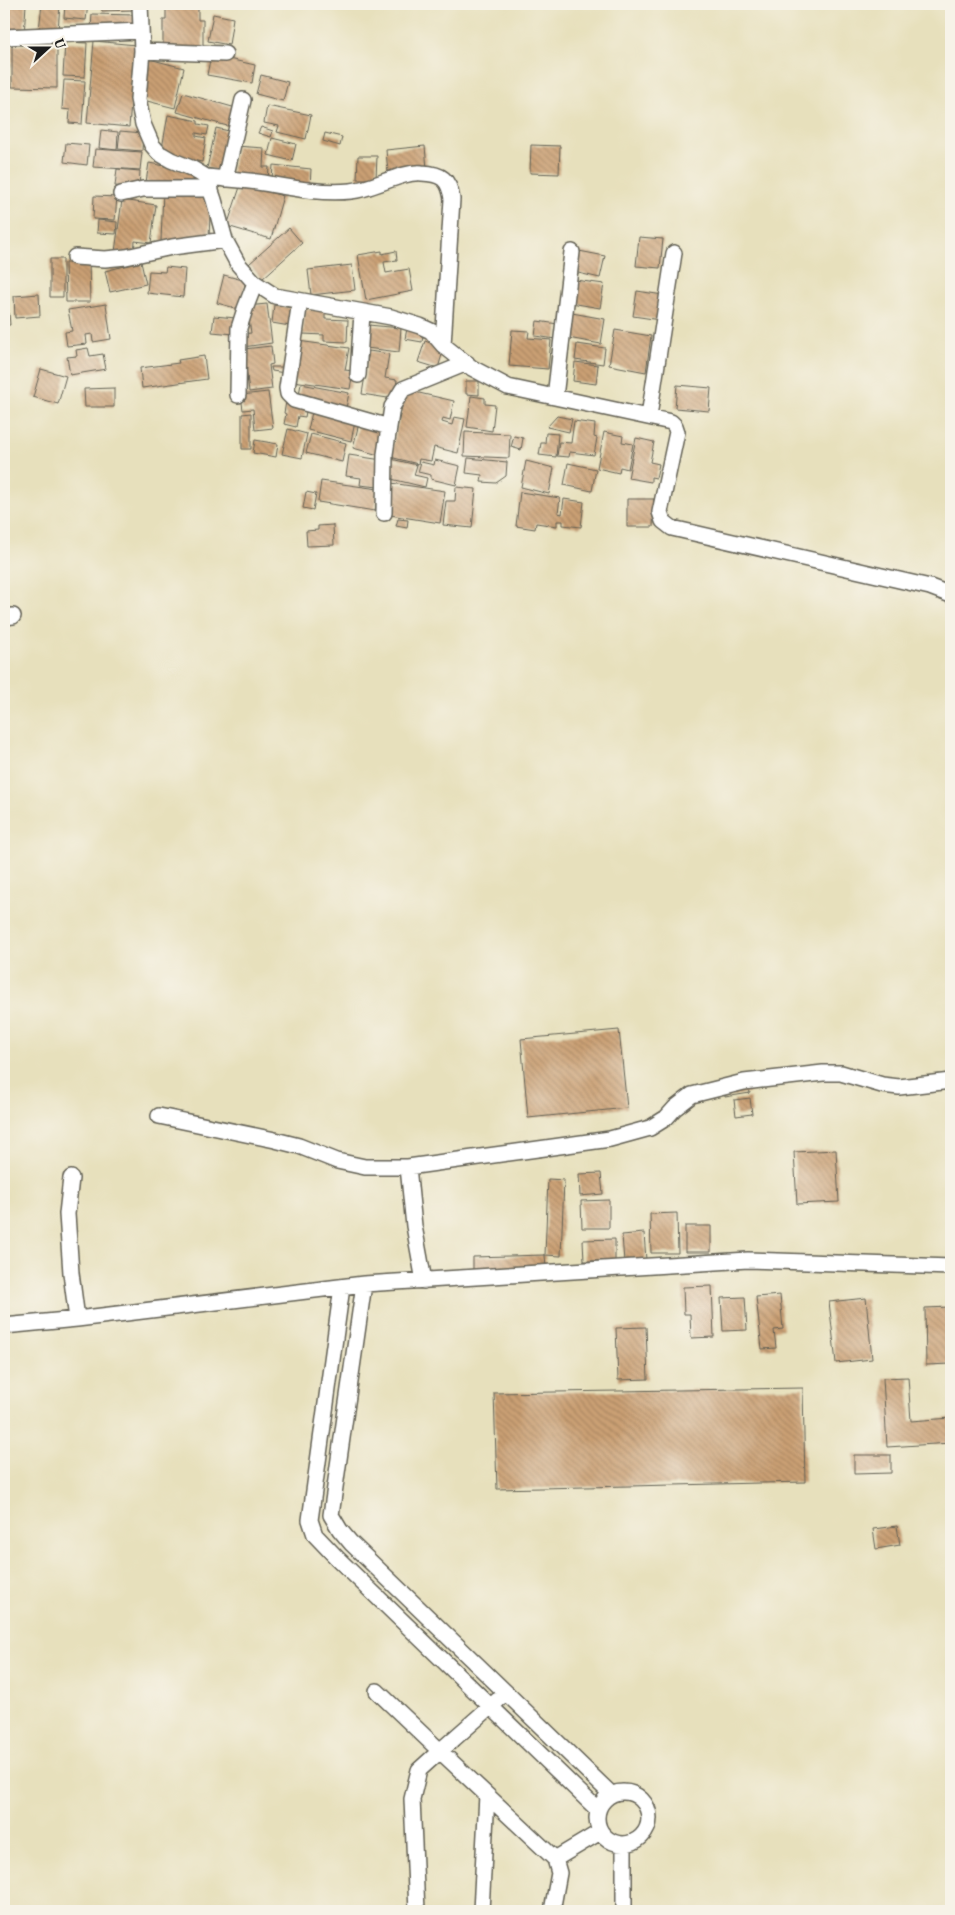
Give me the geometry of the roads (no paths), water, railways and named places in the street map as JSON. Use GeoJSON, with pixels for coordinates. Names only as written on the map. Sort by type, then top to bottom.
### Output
{"type":"FeatureCollection","features":[{"type":"Feature","properties":{"kind":"street"},"geometry":{"type":"LineString","coordinates":[[140,4],[142,51],[138,99],[143,124],[152,145],[159,153],[191,168],[208,183],[226,240],[238,264],[256,283],[275,296],[391,317],[420,326],[431,331],[442,345],[467,363],[508,387],[671,422],[678,432],[660,512],[663,521],[672,528],[843,566],[930,587],[951,595]]}},
{"type":"Feature","properties":{"kind":"street"},"geometry":{"type":"LineString","coordinates":[[4,38],[140,31]]}},
{"type":"Feature","properties":{"kind":"street"},"geometry":{"type":"LineString","coordinates":[[142,51],[225,54]]}},
{"type":"Feature","properties":{"kind":"street"},"geometry":{"type":"LineString","coordinates":[[225,179],[242,100]]}},
{"type":"Feature","properties":{"kind":"street"},"geometry":{"type":"LineString","coordinates":[[121,194],[143,189],[208,183],[225,179],[323,192],[353,192],[408,174],[422,173],[443,177],[448,182],[452,199],[442,345]]}},
{"type":"Feature","properties":{"kind":"street"},"geometry":{"type":"LineString","coordinates":[[75,257],[105,259],[126,257],[172,247],[226,240]]}},
{"type":"Feature","properties":{"kind":"street"},"geometry":{"type":"LineString","coordinates":[[556,397],[572,252]]}},
{"type":"Feature","properties":{"kind":"street"},"geometry":{"type":"LineString","coordinates":[[649,416],[674,253]]}},
{"type":"Feature","properties":{"kind":"street"},"geometry":{"type":"LineString","coordinates":[[238,395],[239,328],[256,283]]}},
{"type":"Feature","properties":{"kind":"street"},"geometry":{"type":"LineString","coordinates":[[300,300],[287,388],[288,394],[294,400],[389,427]]}},
{"type":"Feature","properties":{"kind":"street"},"geometry":{"type":"LineString","coordinates":[[358,375],[362,313]]}},
{"type":"Feature","properties":{"kind":"street"},"geometry":{"type":"LineString","coordinates":[[384,513],[386,454],[392,407],[403,389],[467,363]]}},
{"type":"Feature","properties":{"kind":"street"},"geometry":{"type":"LineString","coordinates":[[159,1116],[275,1140],[298,1146],[337,1161],[365,1167],[408,1167],[610,1139],[650,1128],[666,1118],[692,1095],[744,1082],[822,1073],[841,1073],[882,1085],[899,1087],[951,1080]]}},
{"type":"Feature","properties":{"kind":"street"},"geometry":{"type":"LineString","coordinates":[[408,1167],[414,1226],[424,1281]]}},
{"type":"Feature","properties":{"kind":"street"},"geometry":{"type":"LineString","coordinates":[[71,1178],[67,1223],[77,1319]]}},
{"type":"Feature","properties":{"kind":"street"},"geometry":{"type":"LineString","coordinates":[[4,1326],[77,1319],[364,1284],[748,1260],[951,1267]]}},
{"type":"Feature","properties":{"kind":"street"},"geometry":{"type":"LineString","coordinates":[[364,1284],[331,1515],[340,1530],[611,1794]]}},
{"type":"Feature","properties":{"kind":"street"},"geometry":{"type":"LineString","coordinates":[[342,1287],[310,1520],[315,1535],[598,1810]]}},
{"type":"Feature","properties":{"kind":"street"},"geometry":{"type":"LineString","coordinates":[[333,1354],[354,1354]]}},
{"type":"Feature","properties":{"kind":"street"},"geometry":{"type":"LineString","coordinates":[[315,1481],[336,1484]]}},
{"type":"Feature","properties":{"kind":"street"},"geometry":{"type":"LineString","coordinates":[[377,1691],[555,1859],[559,1873],[552,1911]]}},
{"type":"Feature","properties":{"kind":"street"},"geometry":{"type":"LineString","coordinates":[[417,1911],[412,1799],[418,1770],[506,1692]]}},
{"type":"Feature","properties":{"kind":"street"},"geometry":{"type":"LineString","coordinates":[[626,1792],[639,1797],[644,1802],[649,1816],[647,1830],[643,1836],[631,1844],[624,1845],[610,1842],[600,1832],[597,1825],[598,1810],[611,1794],[626,1792]]}},
{"type":"Feature","properties":{"kind":"street"},"geometry":{"type":"LineString","coordinates":[[481,1911],[487,1794]]}},
{"type":"Feature","properties":{"kind":"street"},"geometry":{"type":"LineString","coordinates":[[555,1859],[600,1832]]}},
{"type":"Feature","properties":{"kind":"street"},"geometry":{"type":"LineString","coordinates":[[624,1845],[624,1911]]}}]}
